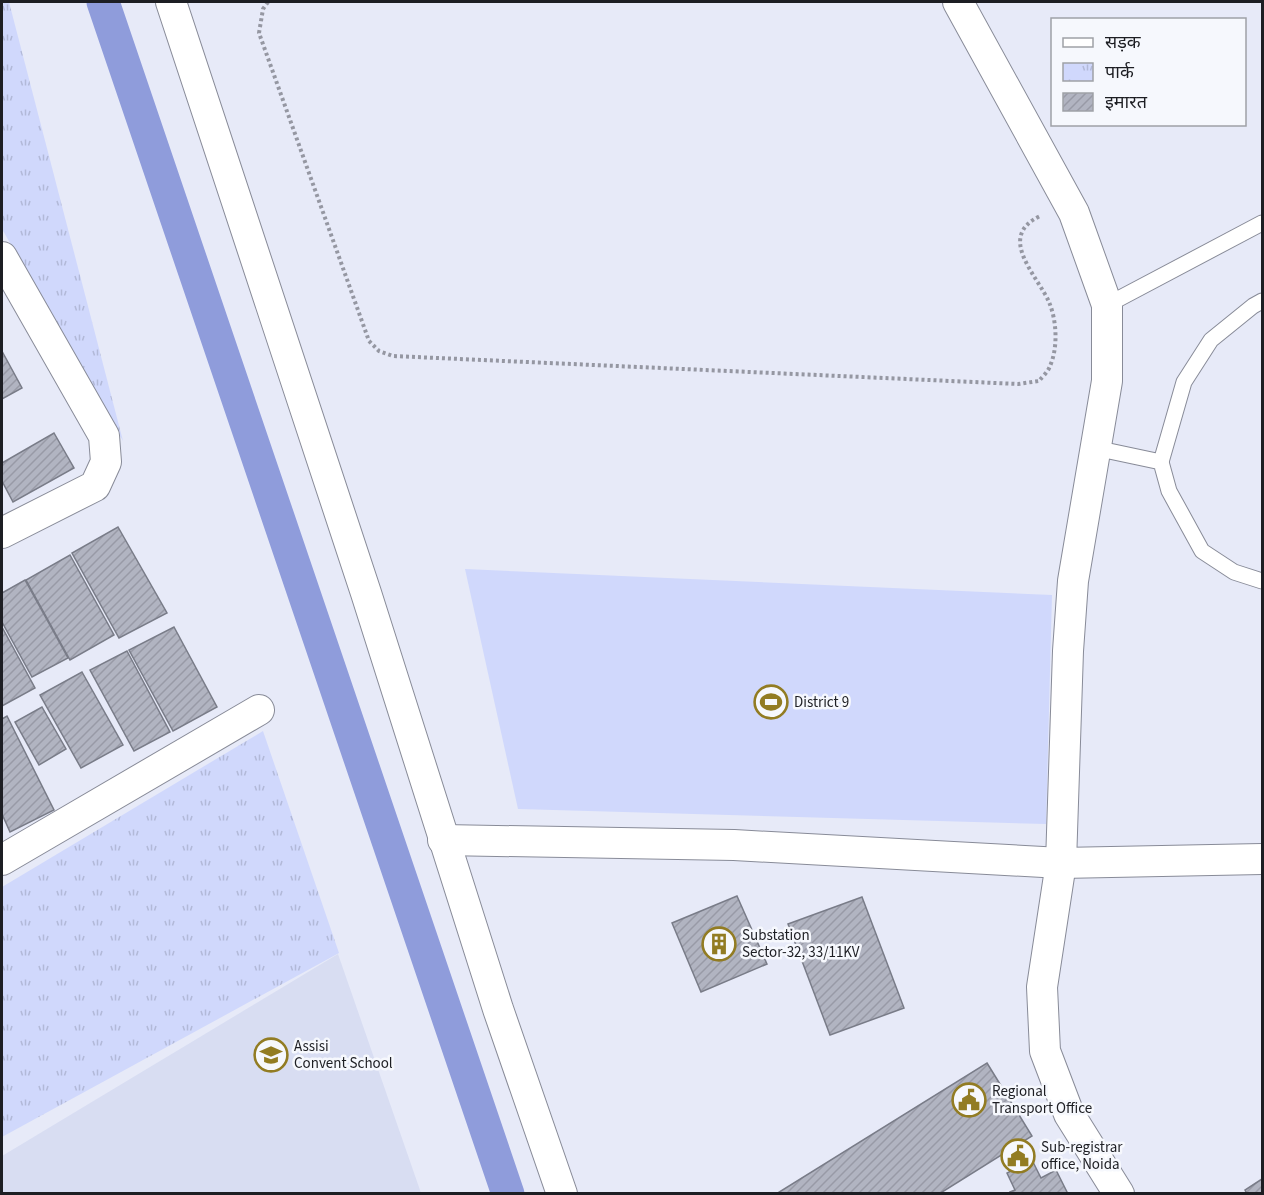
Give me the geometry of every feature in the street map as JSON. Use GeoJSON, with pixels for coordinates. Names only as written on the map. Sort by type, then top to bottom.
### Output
{"type":"FeatureCollection","features":[{"type":"Feature","properties":{"kind":"street"},"geometry":{"type":"LineString","coordinates":[[171,2],[366,593],[498,1009],[562,1194]]}},
{"type":"Feature","properties":{"kind":"street"},"geometry":{"type":"LineString","coordinates":[[958,2],[1074,213],[1107,305],[1107,381],[1073,581],[1068,651],[1061,863],[1042,987],[1045,1051],[1069,1114],[1119,1194]]}},
{"type":"Feature","properties":{"kind":"street"},"geometry":{"type":"LineString","coordinates":[[2,256],[104,436],[106,462],[95,486],[2,533]]}},
{"type":"Feature","properties":{"kind":"street"},"geometry":{"type":"LineString","coordinates":[[2,860],[259,710]]}},
{"type":"Feature","properties":{"kind":"street"},"geometry":{"type":"LineString","coordinates":[[443,840],[734,845],[1061,863],[1263,859]]}},
{"type":"Feature","properties":{"kind":"lane"},"geometry":{"type":"LineString","coordinates":[[1107,305],[1263,223]]}},
{"type":"Feature","properties":{"kind":"lane"},"geometry":{"type":"LineString","coordinates":[[1263,301],[1253,306],[1211,340],[1184,382],[1161,462],[1169,491],[1202,551],[1234,572],[1263,581]]}},
{"type":"Feature","properties":{"kind":"lane"},"geometry":{"type":"LineString","coordinates":[[1095,448],[1161,462]]}},
{"type":"Feature","properties":{"kind":"path"},"geometry":{"type":"LineString","coordinates":[[268,2],[263,9],[259,33],[369,341],[379,351],[393,356],[1007,384],[1039,381],[1050,368],[1055,326],[1048,302],[1022,256],[1020,237],[1029,221],[1042,215],[1074,213]]}},
{"type":"Feature","properties":{"kind":"shaded area","name":"Assisi Convent School"},"geometry":{"type":"Polygon","coordinates":[[[338,954],[421,1193],[2,1193],[2,1156],[338,954]]]}},
{"type":"Feature","properties":{"kind":"green space"},"geometry":{"type":"Polygon","coordinates":[[[2,2],[9,2],[123,441],[2,229],[2,2]]]}},
{"type":"Feature","properties":{"kind":"green space","name":"District 9"},"geometry":{"type":"Polygon","coordinates":[[[465,569],[1052,595],[1046,824],[518,809],[465,569]]]}},
{"type":"Feature","properties":{"kind":"green space"},"geometry":{"type":"Polygon","coordinates":[[[263,731],[339,953],[2,1137],[2,887],[263,731]]]}},
{"type":"Feature","properties":{"kind":"building"},"geometry":{"type":"Polygon","coordinates":[[[2,354],[22,388],[2,399],[2,354]]]}},
{"type":"Feature","properties":{"kind":"building"},"geometry":{"type":"Polygon","coordinates":[[[54,433],[74,468],[13,502],[2,481],[2,463],[54,433]]]}},
{"type":"Feature","properties":{"kind":"building"},"geometry":{"type":"Polygon","coordinates":[[[118,527],[167,613],[119,638],[72,553],[118,527]]]}},
{"type":"Feature","properties":{"kind":"building"},"geometry":{"type":"Polygon","coordinates":[[[70,555],[114,635],[70,660],[26,580],[70,555]]]}},
{"type":"Feature","properties":{"kind":"building"},"geometry":{"type":"Polygon","coordinates":[[[25,580],[68,658],[32,677],[2,622],[2,593],[25,580]]]}},
{"type":"Feature","properties":{"kind":"building"},"geometry":{"type":"Polygon","coordinates":[[[2,627],[35,688],[2,706],[2,627]]]}},
{"type":"Feature","properties":{"kind":"building"},"geometry":{"type":"Polygon","coordinates":[[[174,627],[217,707],[173,731],[129,650],[174,627]]]}},
{"type":"Feature","properties":{"kind":"building"},"geometry":{"type":"Polygon","coordinates":[[[127,651],[170,732],[134,751],[90,670],[127,651]]]}},
{"type":"Feature","properties":{"kind":"building"},"geometry":{"type":"Polygon","coordinates":[[[82,672],[123,745],[81,768],[40,695],[82,672]]]}},
{"type":"Feature","properties":{"kind":"building"},"geometry":{"type":"Polygon","coordinates":[[[42,707],[66,749],[39,765],[15,722],[42,707]]]}},
{"type":"Feature","properties":{"kind":"building"},"geometry":{"type":"Polygon","coordinates":[[[7,716],[54,810],[10,832],[2,814],[2,719],[7,716]]]}},
{"type":"Feature","properties":{"kind":"building","name":"Substation Sector-32, 33/11KV"},"geometry":{"type":"Polygon","coordinates":[[[737,896],[767,964],[701,992],[672,923],[737,896]]]}},
{"type":"Feature","properties":{"kind":"building"},"geometry":{"type":"Polygon","coordinates":[[[862,897],[904,1008],[830,1035],[788,924],[862,897]]]}},
{"type":"Feature","properties":{"kind":"building","name":"Regional Transport Office"},"geometry":{"type":"Polygon","coordinates":[[[987,1063],[1032,1136],[939,1194],[776,1194],[987,1063]]]}},
{"type":"Feature","properties":{"kind":"building"},"geometry":{"type":"Polygon","coordinates":[[[1032,1160],[1041,1178],[1056,1170],[1068,1194],[1011,1194],[1010,1192],[1015,1190],[1007,1173],[1032,1160]]]}},
{"type":"Feature","properties":{"kind":"building"},"geometry":{"type":"Polygon","coordinates":[[[1262,1179],[1262,1194],[1247,1194],[1245,1190],[1262,1179]]]}},
{"type":"Feature","properties":{"kind":"waterway"},"geometry":{"type":"LineString","coordinates":[[103,2],[508,1194]]}},
{"type":"Feature","properties":{"kind":"place","name":"District 9"},"geometry":{"type":"Point","coordinates":[771,702]}},
{"type":"Feature","properties":{"kind":"place","name":"Substation Sector-32, 33/11KV"},"geometry":{"type":"Point","coordinates":[719,944]}},
{"type":"Feature","properties":{"kind":"place","name":"Assisi Convent School"},"geometry":{"type":"Point","coordinates":[271,1055]}},
{"type":"Feature","properties":{"kind":"place","name":"Regional Transport Office"},"geometry":{"type":"Point","coordinates":[969,1100]}},
{"type":"Feature","properties":{"kind":"place","name":"Sub-registrar office, Noida"},"geometry":{"type":"Point","coordinates":[1018,1156]}}]}
